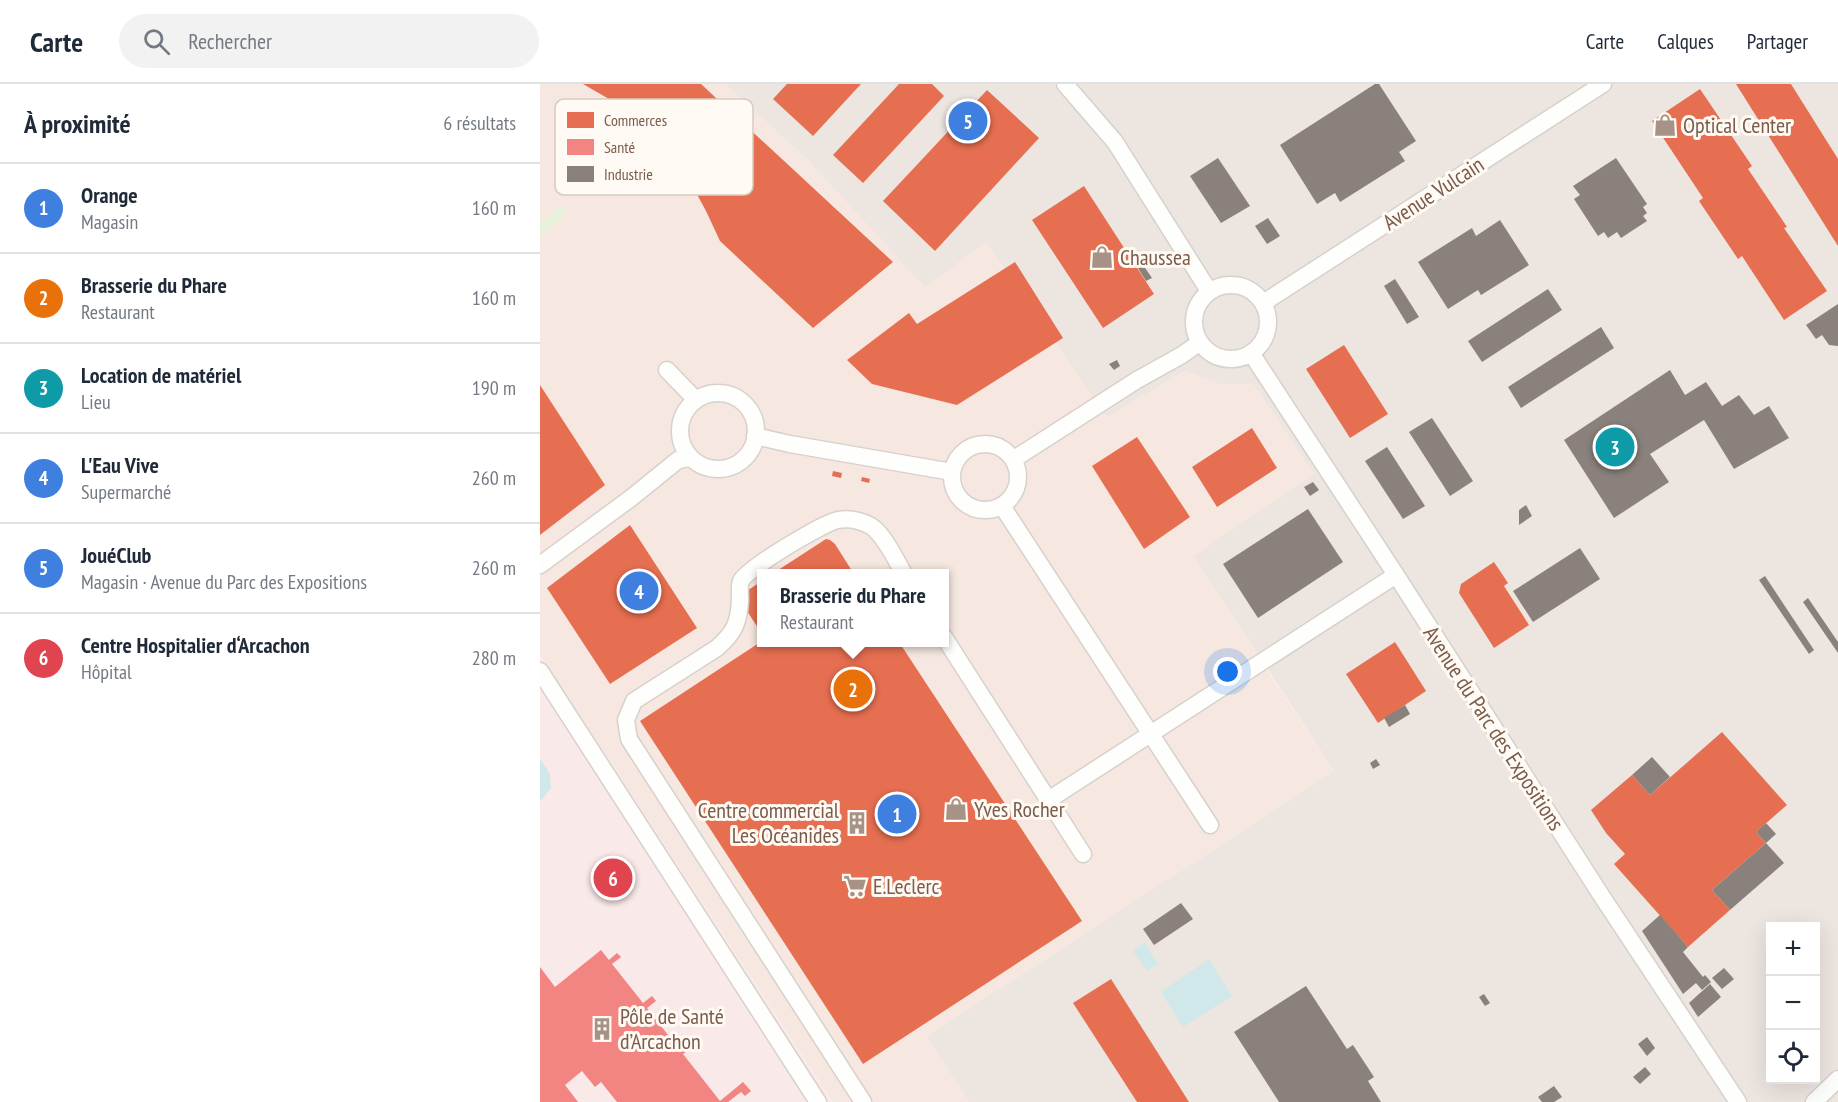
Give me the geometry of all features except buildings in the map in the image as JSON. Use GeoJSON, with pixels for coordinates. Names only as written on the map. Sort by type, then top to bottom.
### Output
{"type":"FeatureCollection","features":[{"type":"Feature","properties":{"kind":"street"},"geometry":{"type":"LineString","coordinates":[[1065,84],[1115,142],[1209,291]]}},
{"type":"Feature","properties":{"kind":"street","name":"Avenue Vulcain"},"geometry":{"type":"LineString","coordinates":[[1263,303],[1603,84]]}},
{"type":"Feature","properties":{"kind":"street"},"geometry":{"type":"LineString","coordinates":[[1229,285],[1241,287],[1252,292],[1263,303],[1268,324],[1265,336],[1251,353],[1239,358],[1227,359],[1215,356],[1199,343],[1194,328],[1194,315],[1209,291],[1229,285]]}},
{"type":"Feature","properties":{"kind":"street"},"geometry":{"type":"LineString","coordinates":[[1014,459],[1199,343]]}},
{"type":"Feature","properties":{"kind":"street","name":"Avenue du Parc des Expositions"},"geometry":{"type":"LineString","coordinates":[[1251,353],[1396,574],[1601,895],[1738,1102]]}},
{"type":"Feature","properties":{"kind":"street"},"geometry":{"type":"LineString","coordinates":[[667,370],[696,400]]}},
{"type":"Feature","properties":{"kind":"street"},"geometry":{"type":"LineString","coordinates":[[721,393],[743,403],[751,412],[755,424],[755,436],[752,447],[736,464],[712,469],[690,458],[683,447],[680,434],[681,421],[696,400],[721,393]]}},
{"type":"Feature","properties":{"kind":"street"},"geometry":{"type":"LineString","coordinates":[[755,436],[952,472]]}},
{"type":"Feature","properties":{"kind":"street"},"geometry":{"type":"LineString","coordinates":[[979,444],[998,446],[1014,459],[1019,479],[1011,499],[1002,506],[992,510],[971,508],[956,493],[952,483],[952,472],[955,462],[969,448],[979,444]]}},
{"type":"Feature","properties":{"kind":"street"},"geometry":{"type":"LineString","coordinates":[[540,565],[678,460],[690,458]]}},
{"type":"Feature","properties":{"kind":"street"},"geometry":{"type":"LineString","coordinates":[[1002,506],[1210,825]]}},
{"type":"Feature","properties":{"kind":"street"},"geometry":{"type":"LineString","coordinates":[[863,1102],[630,739],[626,720],[634,701],[717,648],[728,638],[739,618],[741,581],[752,569],[803,537],[835,521],[851,519],[860,521],[872,526],[882,537],[902,569]]}},
{"type":"Feature","properties":{"kind":"street"},"geometry":{"type":"LineString","coordinates":[[1050,799],[1396,574]]}},
{"type":"Feature","properties":{"kind":"street"},"geometry":{"type":"LineString","coordinates":[[949,643],[1083,854]]}},
{"type":"Feature","properties":{"kind":"street"},"geometry":{"type":"LineString","coordinates":[[540,671],[818,1102]]}},
{"type":"Feature","properties":{"kind":"street"},"geometry":{"type":"LineString","coordinates":[[1814,1102],[1838,1079]]}},
{"type":"Feature","properties":{"kind":"shaded area"},"geometry":{"type":"Polygon","coordinates":[[[540,84],[725,84],[741,99],[555,99],[555,195],[753,195],[753,110],[811,163],[986,241],[1107,417],[1185,371],[1219,384],[1253,384],[1314,474],[1258,656],[1334,771],[926,1037],[969,1102],[833,1102],[540,655],[540,84]]]}},
{"type":"Feature","properties":{"kind":"shaded area"},"geometry":{"type":"Polygon","coordinates":[[[725,84],[1838,84],[1838,1102],[969,1102],[926,1037],[1334,771],[1194,556],[1314,474],[1253,384],[1219,384],[1185,371],[1107,417],[986,242],[925,287],[811,163],[753,110],[753,99],[741,99],[725,84]]]}},
{"type":"Feature","properties":{"kind":"shaded area"},"geometry":{"type":"Polygon","coordinates":[[[540,655],[833,1102],[540,1102],[540,655]]]}},
{"type":"Feature","properties":{"kind":"green space"},"geometry":{"type":"Polygon","coordinates":[[[561,205],[568,213],[540,237],[540,222],[561,205]]]}},
{"type":"Feature","properties":{"kind":"water"},"geometry":{"type":"Polygon","coordinates":[[[540,758],[550,774],[551,788],[540,802],[540,758]]]}},
{"type":"Feature","properties":{"kind":"water"},"geometry":{"type":"Polygon","coordinates":[[[1144,943],[1158,964],[1147,971],[1133,951],[1144,943]]]}},
{"type":"Feature","properties":{"kind":"water"},"geometry":{"type":"Polygon","coordinates":[[[1209,959],[1232,996],[1183,1027],[1161,992],[1209,959]]]}},
{"type":"Feature","properties":{"kind":"place","name":"JouéClub"},"geometry":{"type":"Point","coordinates":[968,121]}},
{"type":"Feature","properties":{"kind":"place","name":"Optical Center"},"geometry":{"type":"Point","coordinates":[1665,125]}},
{"type":"Feature","properties":{"kind":"place","name":"Chaussea"},"geometry":{"type":"Point","coordinates":[1102,257]}},
{"type":"Feature","properties":{"kind":"place","name":"Location de matériel"},"geometry":{"type":"Point","coordinates":[1615,447]}},
{"type":"Feature","properties":{"kind":"place","name":"L'Eau Vive"},"geometry":{"type":"Point","coordinates":[639,591]}},
{"type":"Feature","properties":{"kind":"place","name":"Brasserie du Phare"},"geometry":{"type":"Point","coordinates":[853,689]}},
{"type":"Feature","properties":{"kind":"place","name":"Yves Rocher"},"geometry":{"type":"Point","coordinates":[956,809]}},
{"type":"Feature","properties":{"kind":"place","name":"Orange"},"geometry":{"type":"Point","coordinates":[897,814]}},
{"type":"Feature","properties":{"kind":"place","name":"Centre commercial Les Océanides"},"geometry":{"type":"Point","coordinates":[857,823]}},
{"type":"Feature","properties":{"kind":"place","name":"Centre Hospitalier d‘Arcachon"},"geometry":{"type":"Point","coordinates":[613,878]}},
{"type":"Feature","properties":{"kind":"place","name":"E.Leclerc"},"geometry":{"type":"Point","coordinates":[855,886]}},
{"type":"Feature","properties":{"kind":"place","name":"Pôle de Santé d’Arcachon"},"geometry":{"type":"Point","coordinates":[602,1029]}}]}
